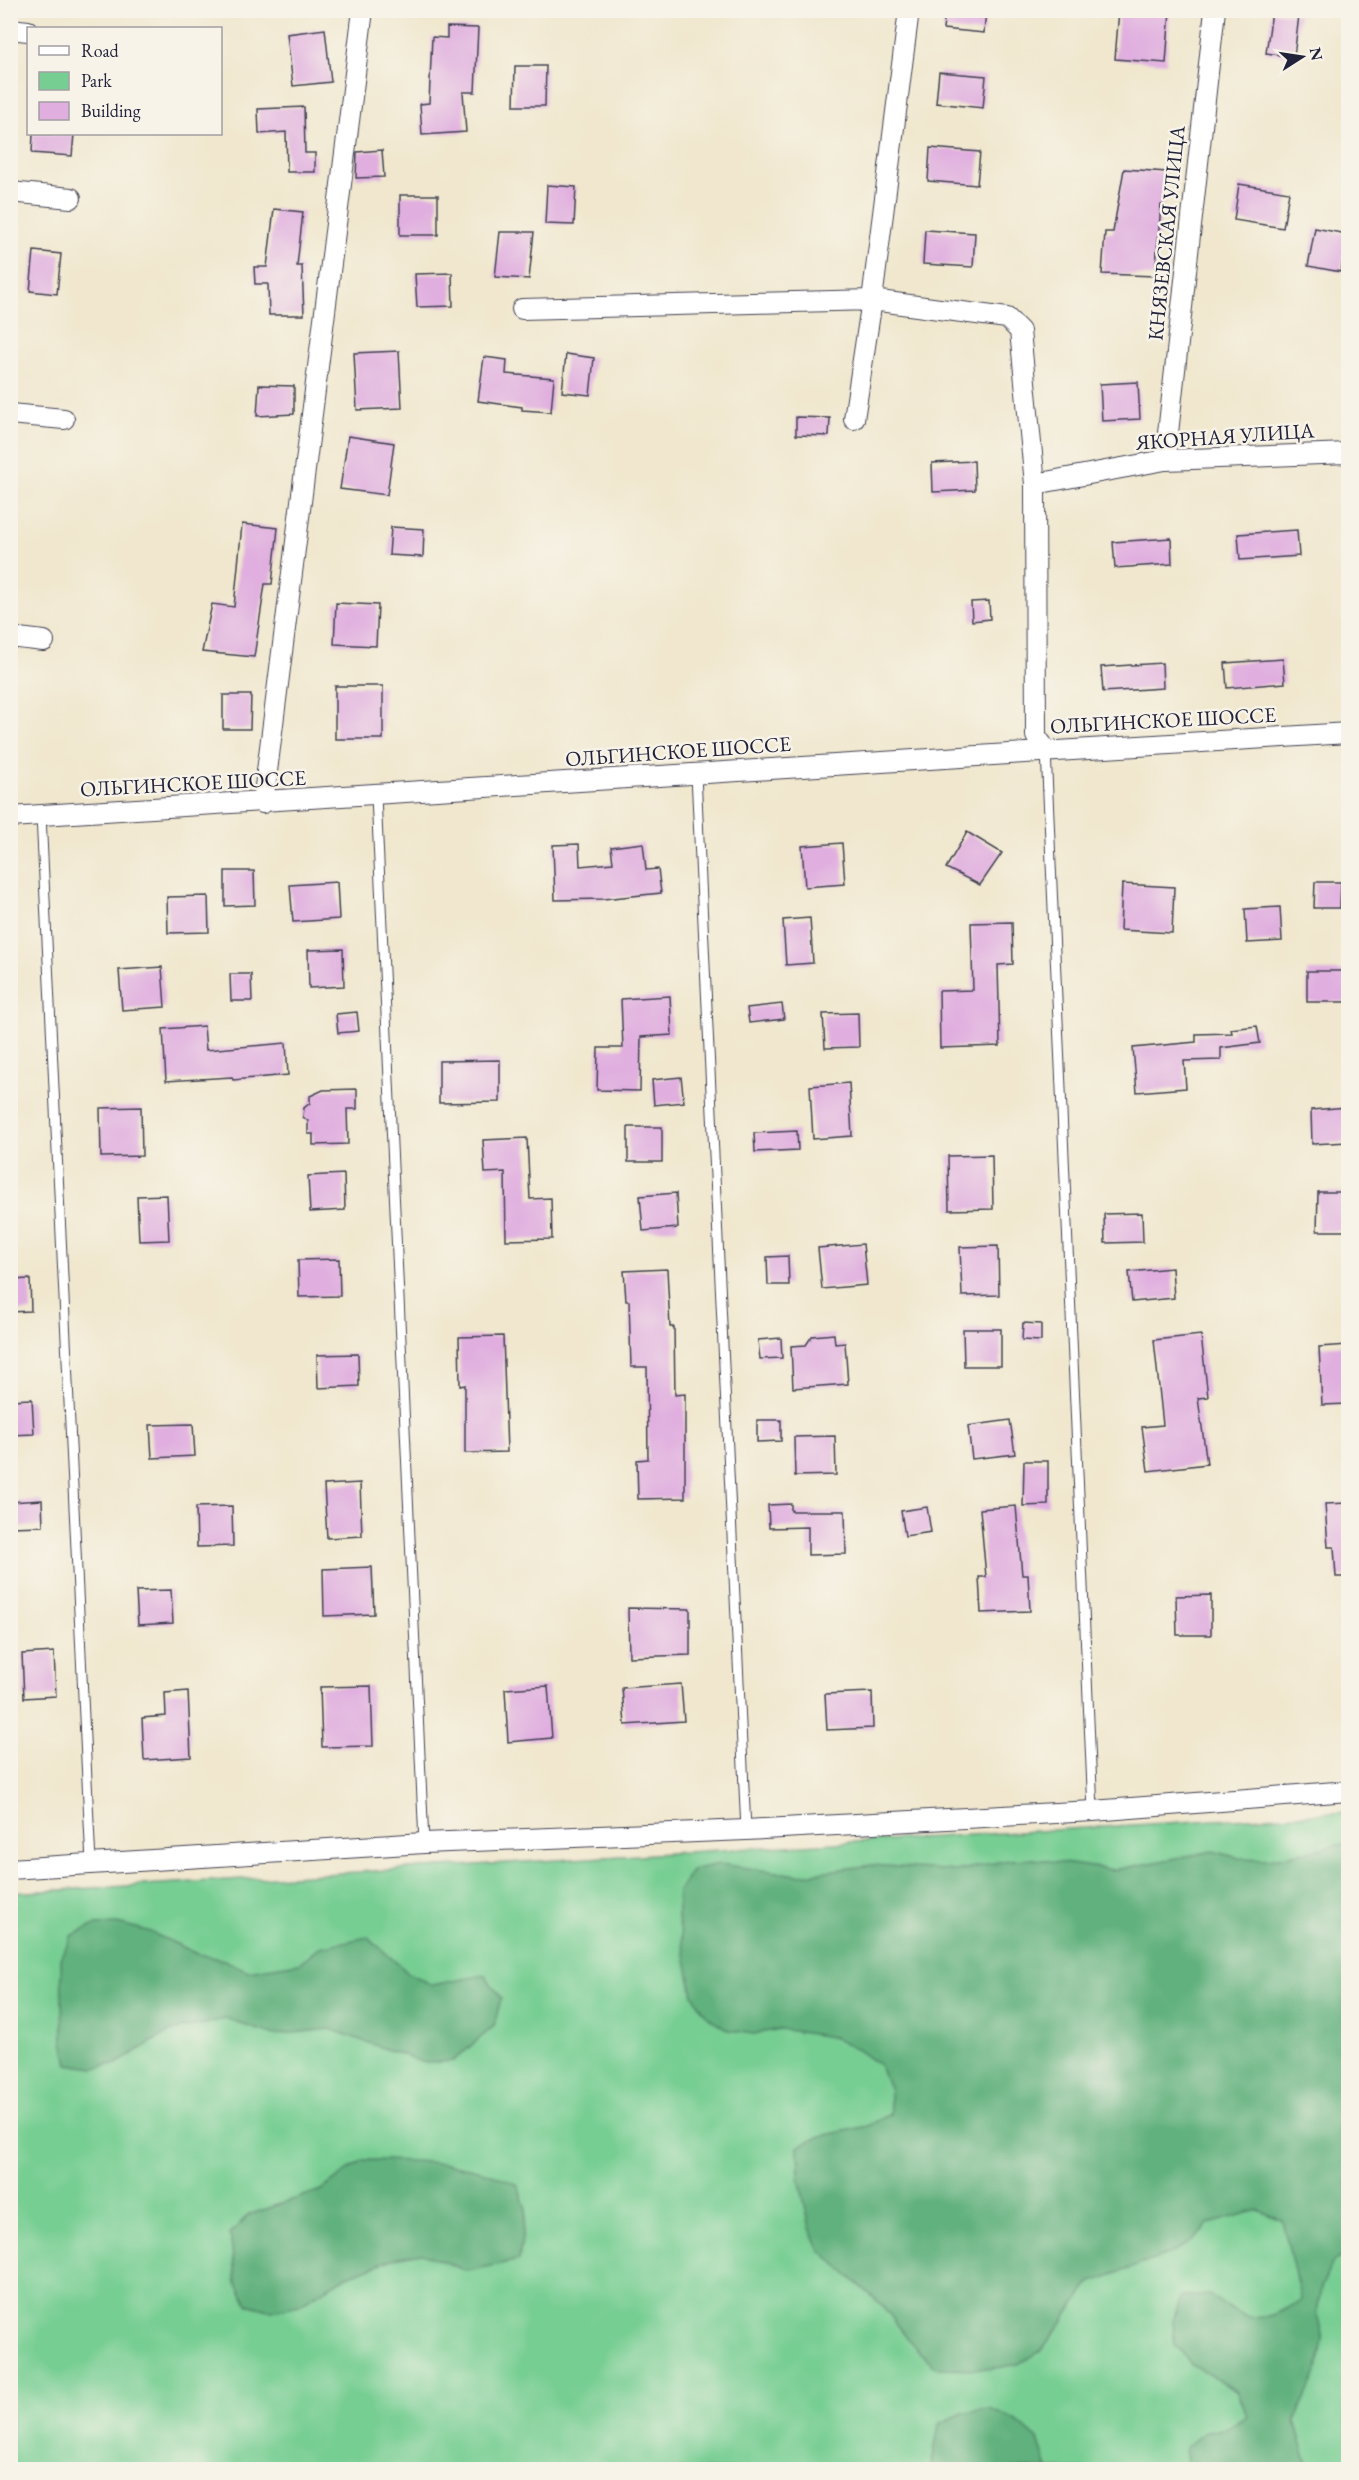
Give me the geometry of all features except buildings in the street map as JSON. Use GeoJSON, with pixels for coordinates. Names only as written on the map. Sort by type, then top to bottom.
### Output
{"type":"FeatureCollection","features":[{"type":"Feature","properties":{"kind":"street"},"geometry":{"type":"LineString","coordinates":[[263,803],[363,10]]}},
{"type":"Feature","properties":{"kind":"street"},"geometry":{"type":"LineString","coordinates":[[854,419],[872,300],[909,10]]}},
{"type":"Feature","properties":{"kind":"street","name":"КНЯЗЕВСКАЯ УЛИЦА"},"geometry":{"type":"LineString","coordinates":[[1165,460],[1215,10]]}},
{"type":"Feature","properties":{"kind":"street"},"geometry":{"type":"LineString","coordinates":[[10,29],[27,31]]}},
{"type":"Feature","properties":{"kind":"street"},"geometry":{"type":"LineString","coordinates":[[10,192],[71,198]]}},
{"type":"Feature","properties":{"kind":"street"},"geometry":{"type":"LineString","coordinates":[[522,309],[872,300],[1007,318],[1020,331],[1035,483],[1036,736],[1046,750]]}},
{"type":"Feature","properties":{"kind":"street"},"geometry":{"type":"LineString","coordinates":[[10,414],[64,419]]}},
{"type":"Feature","properties":{"kind":"street","name":"ЯКОРНАЯ УЛИЦА"},"geometry":{"type":"LineString","coordinates":[[1035,483],[1165,460],[1348,453]]}},
{"type":"Feature","properties":{"kind":"street"},"geometry":{"type":"LineString","coordinates":[[10,637],[44,641]]}},
{"type":"Feature","properties":{"kind":"street","name":"ОЛЬГИНСКОЕ ШОССЕ"},"geometry":{"type":"LineString","coordinates":[[10,817],[376,796],[1046,750],[1348,733]]}},
{"type":"Feature","properties":{"kind":"street"},"geometry":{"type":"LineString","coordinates":[[10,1869],[424,1843],[746,1830],[1093,1811],[1348,1791]]}},
{"type":"Feature","properties":{"kind":"lane"},"geometry":{"type":"LineString","coordinates":[[1046,750],[1093,1811]]}},
{"type":"Feature","properties":{"kind":"lane"},"geometry":{"type":"LineString","coordinates":[[696,773],[746,1830]]}},
{"type":"Feature","properties":{"kind":"lane"},"geometry":{"type":"LineString","coordinates":[[376,796],[424,1843]]}},
{"type":"Feature","properties":{"kind":"lane"},"geometry":{"type":"LineString","coordinates":[[41,815],[91,1864]]}},
{"type":"Feature","properties":{"kind":"green space"},"geometry":{"type":"Polygon","coordinates":[[[1348,1812],[1348,2469],[11,2470],[11,1893],[1348,1812]]]}},
{"type":"Feature","properties":{"kind":"green space"},"geometry":{"type":"Polygon","coordinates":[[[1343,1844],[1348,1845],[1348,2252],[1332,2263],[1321,2288],[1317,2313],[1323,2340],[1318,2369],[1295,2421],[1309,2469],[1188,2469],[1185,2448],[1203,2433],[1227,2428],[1247,2416],[1238,2392],[1191,2364],[1175,2345],[1173,2321],[1181,2297],[1210,2295],[1234,2311],[1254,2317],[1275,2314],[1301,2300],[1282,2220],[1258,2210],[1209,2224],[1190,2243],[1167,2255],[1090,2283],[1041,2351],[1018,2364],[991,2369],[938,2368],[918,2351],[882,2305],[820,2250],[810,2228],[799,2178],[798,2147],[821,2136],[868,2126],[890,2114],[890,2090],[880,2066],[858,2050],[831,2037],[780,2029],[753,2034],[728,2030],[707,2016],[693,1995],[678,1919],[678,1891],[692,1870],[719,1864],[798,1875],[872,1865],[956,1871],[1008,1860],[1034,1859],[1114,1870],[1213,1851],[1239,1858],[1269,1859],[1343,1844]]]}},
{"type":"Feature","properties":{"kind":"green space"},"geometry":{"type":"Polygon","coordinates":[[[121,1924],[148,1931],[198,1954],[224,1960],[248,1971],[299,1963],[320,1947],[368,1937],[408,1973],[432,1985],[485,1975],[501,1998],[494,2026],[453,2061],[425,2063],[330,2029],[275,2035],[225,2019],[168,2032],[118,2063],[94,2068],[68,2064],[63,2041],[61,1959],[71,1936],[95,1925],[121,1924]]]}},
{"type":"Feature","properties":{"kind":"green space"},"geometry":{"type":"Polygon","coordinates":[[[363,2160],[423,2162],[462,2167],[500,2177],[518,2185],[526,2210],[519,2260],[467,2271],[422,2253],[395,2258],[345,2277],[299,2305],[272,2311],[248,2304],[236,2283],[230,2234],[248,2215],[321,2190],[363,2160]]]}},
{"type":"Feature","properties":{"kind":"green space"},"geometry":{"type":"Polygon","coordinates":[[[990,2409],[1015,2420],[1038,2440],[1048,2469],[931,2469],[939,2424],[965,2412],[990,2409]]]}}]}
